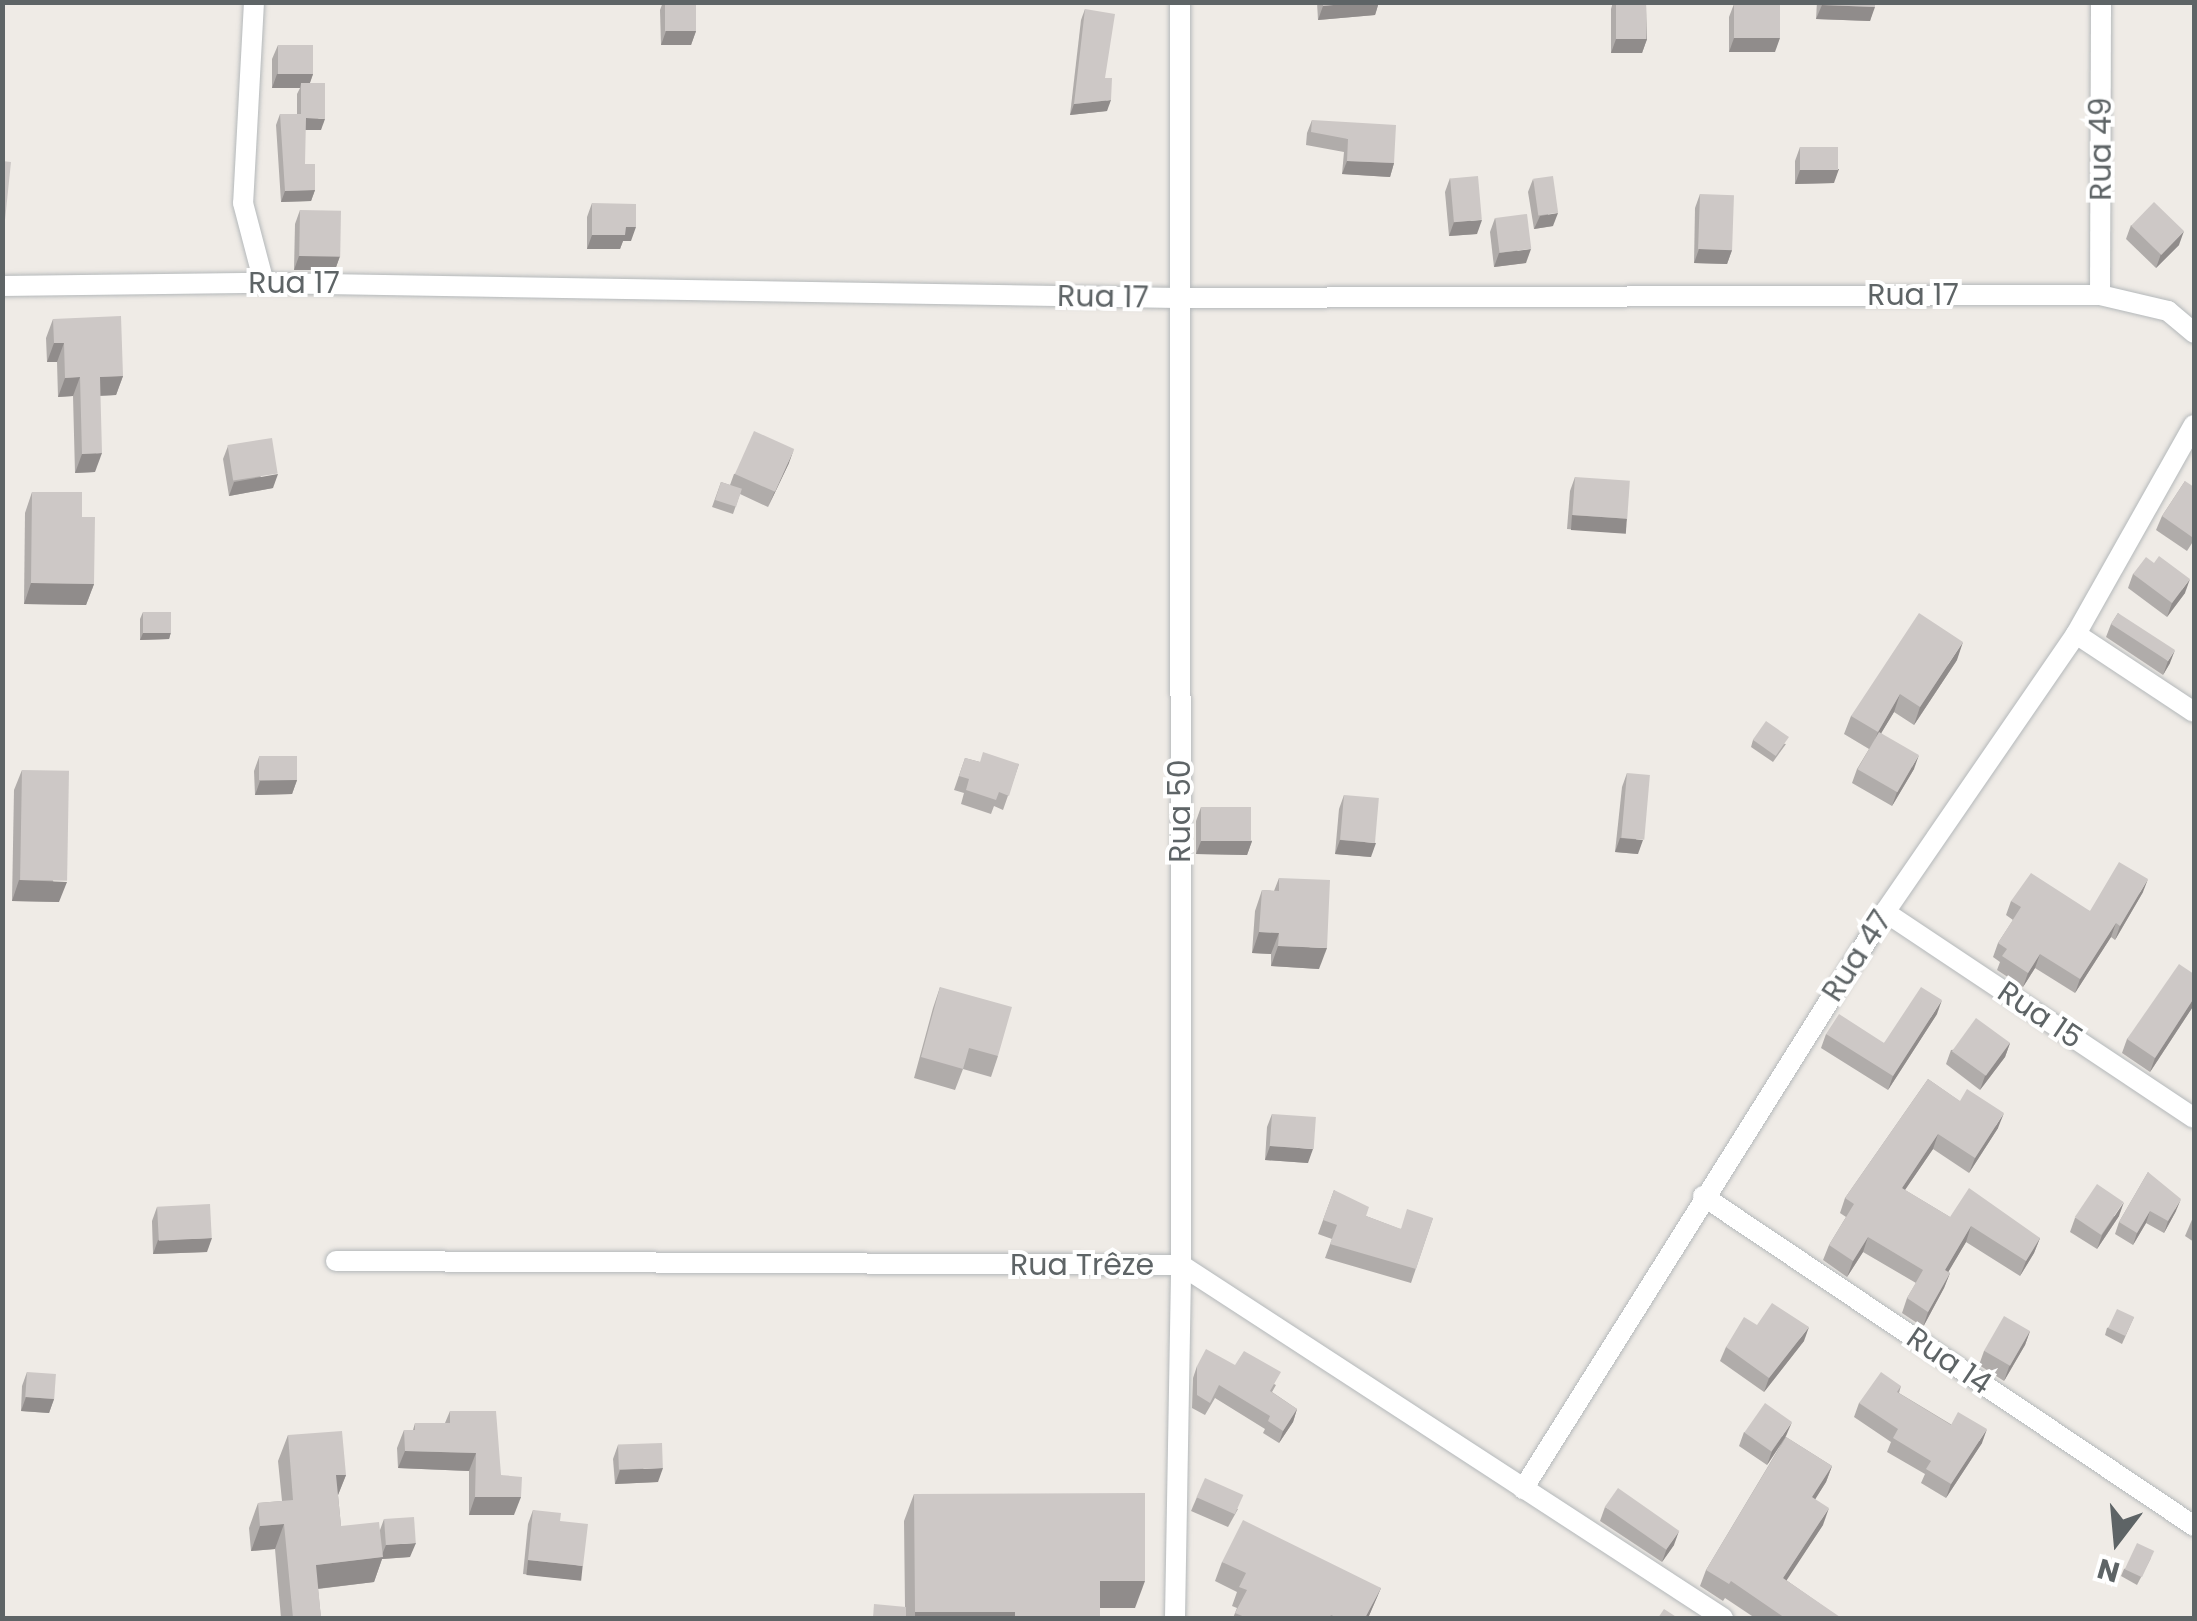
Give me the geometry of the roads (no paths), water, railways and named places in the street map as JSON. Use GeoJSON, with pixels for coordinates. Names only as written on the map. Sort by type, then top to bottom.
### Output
{"type":"FeatureCollection","features":[{"type":"Feature","properties":{"kind":"street"},"geometry":{"type":"LineString","coordinates":[[254,2],[243,203],[264,282]]}},
{"type":"Feature","properties":{"kind":"street","name":"Rua 50"},"geometry":{"type":"LineString","coordinates":[[1175,1618],[1181,1265],[1180,2]]}},
{"type":"Feature","properties":{"kind":"street","name":"Rua 49"},"geometry":{"type":"LineString","coordinates":[[2100,295],[2102,2]]}},
{"type":"Feature","properties":{"kind":"street","name":"Rua 17"},"geometry":{"type":"LineString","coordinates":[[2,286],[264,282],[1178,298],[2100,295],[2168,311],[2194,333]]}},
{"type":"Feature","properties":{"kind":"street","name":"Rua 47"},"geometry":{"type":"LineString","coordinates":[[1523,1489],[1885,912],[2076,634],[2194,425]]}},
{"type":"Feature","properties":{"kind":"street"},"geometry":{"type":"LineString","coordinates":[[2076,634],[2194,712]]}},
{"type":"Feature","properties":{"kind":"street","name":"Rua 15"},"geometry":{"type":"LineString","coordinates":[[1885,912],[2194,1118]]}},
{"type":"Feature","properties":{"kind":"street","name":"Rua 14"},"geometry":{"type":"LineString","coordinates":[[1704,1196],[2194,1526]]}},
{"type":"Feature","properties":{"kind":"street","name":"Rua Trêze"},"geometry":{"type":"LineString","coordinates":[[336,1261],[1181,1265],[1723,1618]]}}]}
